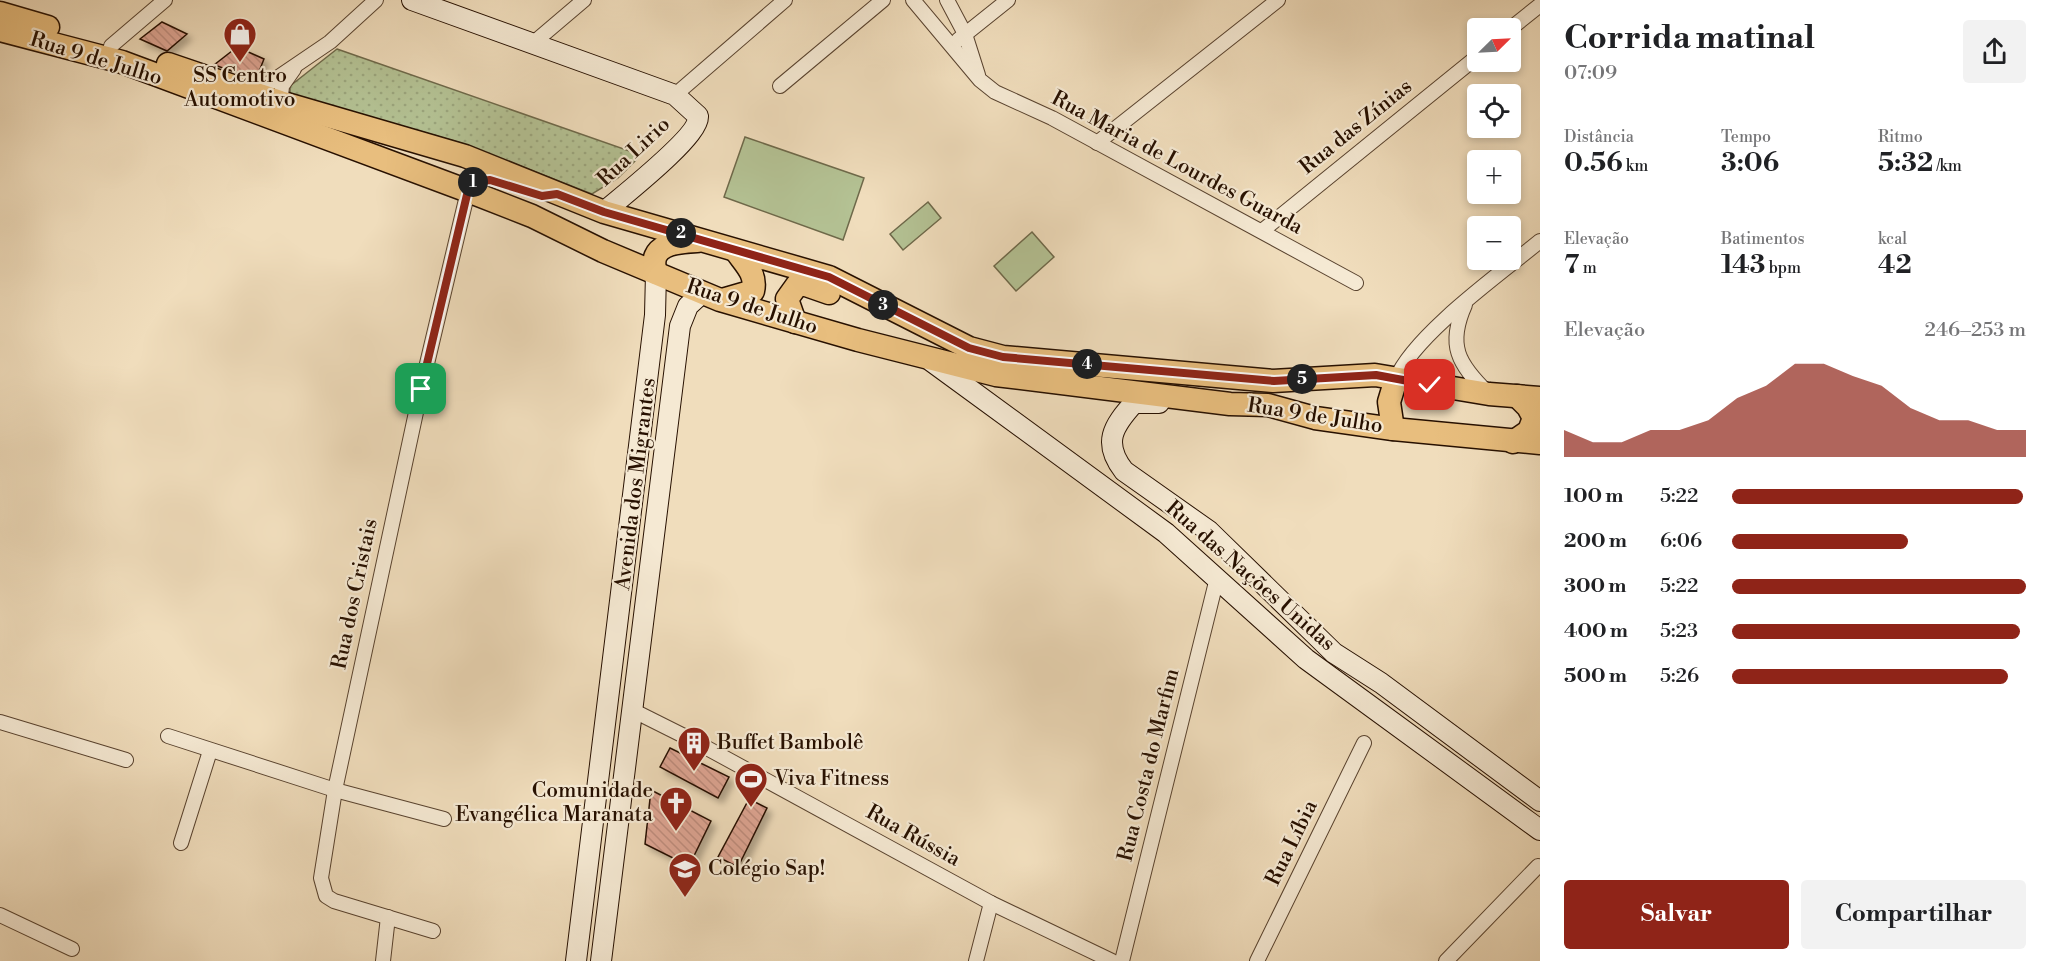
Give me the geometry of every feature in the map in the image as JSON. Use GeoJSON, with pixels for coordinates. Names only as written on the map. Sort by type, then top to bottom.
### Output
{"type":"FeatureCollection","features":[{"type":"Feature","properties":{"kind":"main road","name":"Rua 9 de Julho"},"geometry":{"type":"LineString","coordinates":[[0,13],[255,93],[280,112],[532,216],[603,251],[711,297],[795,322],[996,375],[1230,404],[1268,405],[1314,418],[1393,429],[1540,443]]}},
{"type":"Feature","properties":{"kind":"main road","name":"Rua 9 de Julho"},"geometry":{"type":"LineString","coordinates":[[0,30],[122,62],[280,112],[465,156],[604,212],[829,277],[969,348],[1003,357],[1253,379],[1376,375],[1489,394],[1540,398]]}},
{"type":"Feature","properties":{"kind":"main road"},"geometry":{"type":"LineString","coordinates":[[468,191],[470,182],[490,180],[542,196],[557,194]]}},
{"type":"Feature","properties":{"kind":"main road"},"geometry":{"type":"LineString","coordinates":[[656,273],[653,264],[659,249],[669,243],[704,240]]}},
{"type":"Feature","properties":{"kind":"main road"},"geometry":{"type":"LineString","coordinates":[[711,297],[753,291],[755,280],[753,275],[736,251]]}},
{"type":"Feature","properties":{"kind":"main road"},"geometry":{"type":"LineString","coordinates":[[795,322],[787,298],[796,285],[806,285],[854,301],[942,346],[969,348]]}},
{"type":"Feature","properties":{"kind":"main road"},"geometry":{"type":"LineString","coordinates":[[1393,429],[1389,402],[1396,379]]}},
{"type":"Feature","properties":{"kind":"main road"},"geometry":{"type":"LineString","coordinates":[[1513,442],[1528,431],[1534,418],[1528,406],[1517,396]]}},
{"type":"Feature","properties":{"kind":"street"},"geometry":{"type":"LineString","coordinates":[[111,46],[165,0]]}},
{"type":"Feature","properties":{"kind":"street"},"geometry":{"type":"LineString","coordinates":[[255,93],[273,79],[294,69],[330,42],[376,0]]}},
{"type":"Feature","properties":{"kind":"street"},"geometry":{"type":"LineString","coordinates":[[412,0],[531,45],[675,94],[785,0]]}},
{"type":"Feature","properties":{"kind":"street"},"geometry":{"type":"LineString","coordinates":[[531,45],[584,0]]}},
{"type":"Feature","properties":{"kind":"street"},"geometry":{"type":"LineString","coordinates":[[780,86],[883,0]]}},
{"type":"Feature","properties":{"kind":"street","name":"Rua Maria de Lourdes Guarda"},"geometry":{"type":"LineString","coordinates":[[913,0],[980,80],[995,92],[1262,231],[1356,284]]}},
{"type":"Feature","properties":{"kind":"street"},"geometry":{"type":"LineString","coordinates":[[947,0],[966,34],[980,80]]}},
{"type":"Feature","properties":{"kind":"street"},"geometry":{"type":"LineString","coordinates":[[951,47],[1008,0]]}},
{"type":"Feature","properties":{"kind":"street"},"geometry":{"type":"LineString","coordinates":[[1096,143],[1278,0]]}},
{"type":"Feature","properties":{"kind":"street"},"geometry":{"type":"LineString","coordinates":[[1521,20],[1540,5]]}},
{"type":"Feature","properties":{"kind":"street","name":"Rua das Zínias"},"geometry":{"type":"LineString","coordinates":[[1262,231],[1467,65]]}},
{"type":"Feature","properties":{"kind":"street"},"geometry":{"type":"LineString","coordinates":[[280,112],[282,86],[294,69]]}},
{"type":"Feature","properties":{"kind":"street","name":"Rua Lirio"},"geometry":{"type":"LineString","coordinates":[[604,212],[658,165],[696,127],[698,116],[675,94]]}},
{"type":"Feature","properties":{"kind":"street","name":"Rua dos Cristais"},"geometry":{"type":"LineString","coordinates":[[433,931],[334,901],[326,896],[321,878],[335,790],[421,389],[468,191]]}},
{"type":"Feature","properties":{"kind":"street"},"geometry":{"type":"LineString","coordinates":[[1396,379],[1407,360],[1466,301],[1540,241]]}},
{"type":"Feature","properties":{"kind":"street","name":"Avenida dos Migrantes"},"geometry":{"type":"LineString","coordinates":[[576,961],[655,315],[656,273]]}},
{"type":"Feature","properties":{"kind":"street","name":"Avenida dos Migrantes"},"geometry":{"type":"LineString","coordinates":[[601,961],[680,326],[688,306],[711,297]]}},
{"type":"Feature","properties":{"kind":"street"},"geometry":{"type":"LineString","coordinates":[[1466,301],[1456,324],[1459,358],[1464,369],[1489,394]]}},
{"type":"Feature","properties":{"kind":"street","name":"Rua das Nações Unidas"},"geometry":{"type":"LineString","coordinates":[[929,359],[1166,532],[1306,659],[1540,830]]}},
{"type":"Feature","properties":{"kind":"street","name":"Rua das Nações Unidas"},"geometry":{"type":"LineString","coordinates":[[1230,404],[1134,403],[1113,430],[1112,439],[1116,460],[1124,471],[1209,531],[1334,653],[1381,682],[1540,801]]}},
{"type":"Feature","properties":{"kind":"street","name":"Avenida dos Migrantes"},"geometry":{"type":"LineString","coordinates":[[624,575],[628,594],[617,676],[623,693],[635,688]]}},
{"type":"Feature","properties":{"kind":"street","name":"Rua Costa do Marfim"},"geometry":{"type":"LineString","coordinates":[[1122,961],[1217,578]]}},
{"type":"Feature","properties":{"kind":"street","name":"Rua Rússia"},"geometry":{"type":"LineString","coordinates":[[632,710],[694,741],[991,903],[1112,961]]}},
{"type":"Feature","properties":{"kind":"street"},"geometry":{"type":"LineString","coordinates":[[0,722],[126,760]]}},
{"type":"Feature","properties":{"kind":"street"},"geometry":{"type":"LineString","coordinates":[[168,736],[335,790],[444,819]]}},
{"type":"Feature","properties":{"kind":"street","name":"Rua Líbia"},"geometry":{"type":"LineString","coordinates":[[1257,961],[1365,743]]}},
{"type":"Feature","properties":{"kind":"street"},"geometry":{"type":"LineString","coordinates":[[181,843],[210,751]]}},
{"type":"Feature","properties":{"kind":"street","name":"Avenida dos Migrantes"},"geometry":{"type":"LineString","coordinates":[[600,767],[605,789],[588,921],[590,929],[603,938]]}},
{"type":"Feature","properties":{"kind":"street"},"geometry":{"type":"LineString","coordinates":[[1446,961],[1538,866]]}},
{"type":"Feature","properties":{"kind":"street"},"geometry":{"type":"LineString","coordinates":[[976,961],[991,903]]}},
{"type":"Feature","properties":{"kind":"street"},"geometry":{"type":"LineString","coordinates":[[0,915],[72,949]]}},
{"type":"Feature","properties":{"kind":"street"},"geometry":{"type":"LineString","coordinates":[[384,961],[388,917]]}},
{"type":"Feature","properties":{"kind":"green space"},"geometry":{"type":"Polygon","coordinates":[[[337,49],[641,155],[618,178],[592,194],[461,143],[290,94],[290,86],[337,49]]]}},
{"type":"Feature","properties":{"kind":"green space"},"geometry":{"type":"Polygon","coordinates":[[[745,137],[864,178],[843,240],[724,197],[745,137]]]}},
{"type":"Feature","properties":{"kind":"green space"},"geometry":{"type":"Polygon","coordinates":[[[928,202],[941,218],[903,250],[890,234],[928,202]]]}},
{"type":"Feature","properties":{"kind":"green space"},"geometry":{"type":"Polygon","coordinates":[[[1032,232],[1054,257],[1016,291],[994,266],[1032,232]]]}},
{"type":"Feature","properties":{"kind":"building"},"geometry":{"type":"Polygon","coordinates":[[[162,22],[187,34],[167,51],[140,39],[162,22]]]}},
{"type":"Feature","properties":{"kind":"building","name":"SS Centro Automotivo"},"geometry":{"type":"Polygon","coordinates":[[[237,47],[264,59],[256,79],[214,65],[237,47]]]}},
{"type":"Feature","properties":{"kind":"building","name":"Buffet Bambolê"},"geometry":{"type":"Polygon","coordinates":[[[670,748],[729,777],[718,798],[660,767],[670,748]]]}},
{"type":"Feature","properties":{"kind":"building","name":"Comunidade Evangélica Maranata"},"geometry":{"type":"Polygon","coordinates":[[[651,790],[711,821],[689,866],[645,844],[651,790]]]}},
{"type":"Feature","properties":{"kind":"building"},"geometry":{"type":"Polygon","coordinates":[[[749,799],[767,808],[738,867],[718,857],[749,799]]]}},
{"type":"Feature","properties":{"kind":"place","name":"SS Centro Automotivo"},"geometry":{"type":"Point","coordinates":[240,63]}},
{"type":"Feature","properties":{"kind":"place","name":"Buffet Bambolê"},"geometry":{"type":"Point","coordinates":[694,772]}},
{"type":"Feature","properties":{"kind":"place","name":"Viva Fitness"},"geometry":{"type":"Point","coordinates":[751,808]}},
{"type":"Feature","properties":{"kind":"place","name":"Comunidade Evangélica Maranata"},"geometry":{"type":"Point","coordinates":[676,832]}},
{"type":"Feature","properties":{"kind":"place","name":"Colégio Sap!"},"geometry":{"type":"Point","coordinates":[685,898]}},
{"type":"Feature","properties":{"kind":"route"},"geometry":{"type":"LineString","coordinates":[[421,389],[470,182],[490,180],[542,196],[557,194],[604,212],[829,277],[969,348],[1003,357],[1274,381],[1376,375],[1430,385]]}}]}
